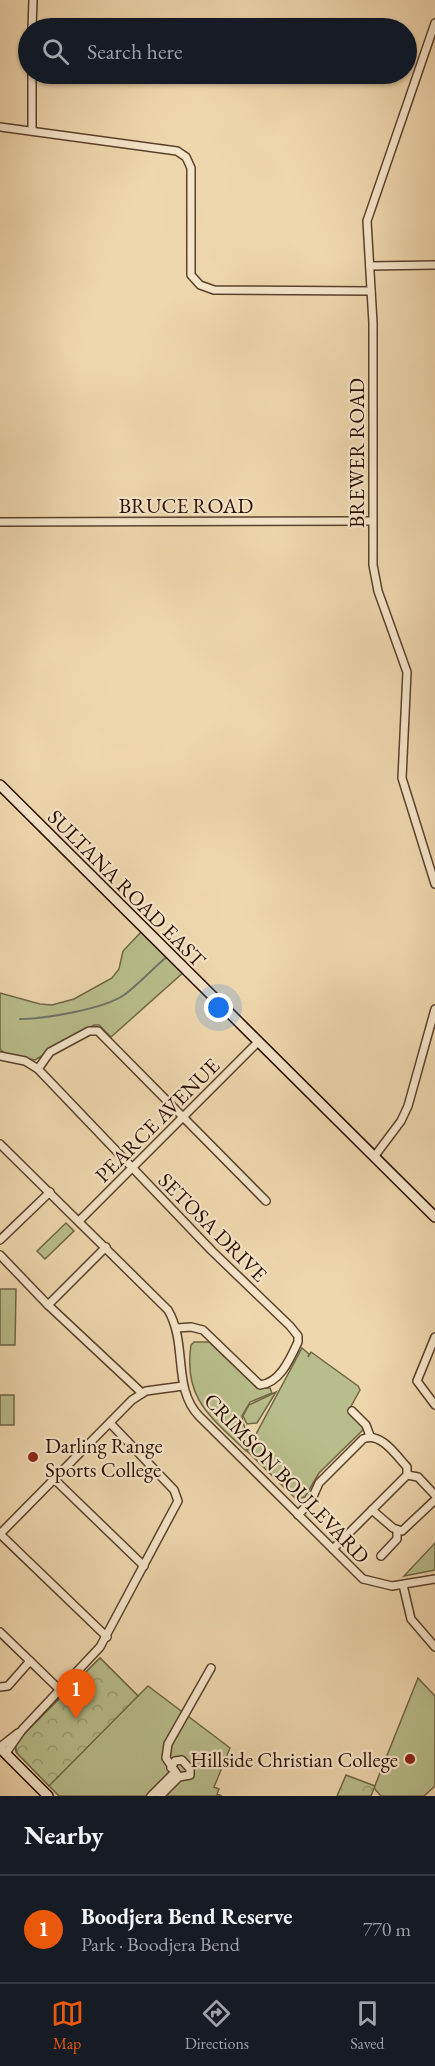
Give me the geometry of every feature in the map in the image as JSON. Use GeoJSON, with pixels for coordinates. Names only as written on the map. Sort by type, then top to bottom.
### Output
{"type":"FeatureCollection","features":[{"type":"Feature","properties":{"kind":"street"},"geometry":{"type":"LineString","coordinates":[[32,18],[33,0]]}},
{"type":"Feature","properties":{"kind":"street","name":"BREWER ROAD"},"geometry":{"type":"LineString","coordinates":[[417,74],[435,22]]}},
{"type":"Feature","properties":{"kind":"street"},"geometry":{"type":"LineString","coordinates":[[32,84],[32,130]]}},
{"type":"Feature","properties":{"kind":"street","name":"BREWER ROAD"},"geometry":{"type":"LineString","coordinates":[[413,84],[367,220],[371,291],[373,566],[378,591],[407,672],[402,778],[435,884]]}},
{"type":"Feature","properties":{"kind":"street"},"geometry":{"type":"LineString","coordinates":[[0,127],[177,151],[186,158],[191,168],[191,275],[200,285],[213,290],[371,291]]}},
{"type":"Feature","properties":{"kind":"street"},"geometry":{"type":"LineString","coordinates":[[370,266],[435,266]]}},
{"type":"Feature","properties":{"kind":"street","name":"BRUCE ROAD"},"geometry":{"type":"LineString","coordinates":[[0,522],[372,521]]}},
{"type":"Feature","properties":{"kind":"street","name":"SULTANA ROAD EAST"},"geometry":{"type":"LineString","coordinates":[[0,785],[257,1043],[435,1217]]}},
{"type":"Feature","properties":{"kind":"street"},"geometry":{"type":"LineString","coordinates":[[374,1157],[401,1121],[408,1106],[435,1009]]}},
{"type":"Feature","properties":{"kind":"street"},"geometry":{"type":"LineString","coordinates":[[38,1070],[50,1052],[96,1030],[266,1201]]}},
{"type":"Feature","properties":{"kind":"street","name":"PEARCE AVENUE"},"geometry":{"type":"LineString","coordinates":[[80,1220],[257,1043]]}},
{"type":"Feature","properties":{"kind":"street","name":"SETOSA DRIVE"},"geometry":{"type":"LineString","coordinates":[[0,1056],[25,1061],[38,1070],[131,1168],[290,1326],[298,1336],[298,1342],[275,1380],[260,1385],[209,1335],[196,1330],[178,1330]]}},
{"type":"Feature","properties":{"kind":"street","name":"CRIMSON BOULEVARD"},"geometry":{"type":"LineString","coordinates":[[0,1144],[80,1220],[168,1310],[178,1330],[184,1387],[194,1410],[298,1515],[363,1579],[376,1584],[403,1585],[435,1579]]}},
{"type":"Feature","properties":{"kind":"street"},"geometry":{"type":"LineString","coordinates":[[0,1240],[50,1192]]}},
{"type":"Feature","properties":{"kind":"street"},"geometry":{"type":"LineString","coordinates":[[48,1305],[106,1247]]}},
{"type":"Feature","properties":{"kind":"street"},"geometry":{"type":"LineString","coordinates":[[0,1255],[48,1305],[142,1393]]}},
{"type":"Feature","properties":{"kind":"street"},"geometry":{"type":"LineString","coordinates":[[435,1337],[417,1382],[435,1405]]}},
{"type":"Feature","properties":{"kind":"street"},"geometry":{"type":"LineString","coordinates":[[107,1636],[0,1534],[132,1400],[142,1393],[184,1387]]}},
{"type":"Feature","properties":{"kind":"street"},"geometry":{"type":"LineString","coordinates":[[352,1411],[366,1425],[370,1436]]}},
{"type":"Feature","properties":{"kind":"street"},"geometry":{"type":"LineString","coordinates":[[48,1796],[2,1749],[107,1636],[178,1501],[177,1496],[110,1423]]}},
{"type":"Feature","properties":{"kind":"street"},"geometry":{"type":"LineString","coordinates":[[298,1515],[311,1501],[319,1483],[363,1439],[370,1436],[379,1438],[405,1465],[407,1475]]}},
{"type":"Feature","properties":{"kind":"street"},"geometry":{"type":"LineString","coordinates":[[407,1475],[418,1477],[435,1495]]}},
{"type":"Feature","properties":{"kind":"street"},"geometry":{"type":"LineString","coordinates":[[333,1549],[407,1475]]}},
{"type":"Feature","properties":{"kind":"street"},"geometry":{"type":"LineString","coordinates":[[54,1479],[144,1566]]}},
{"type":"Feature","properties":{"kind":"street"},"geometry":{"type":"LineString","coordinates":[[397,1531],[410,1527],[435,1500]]}},
{"type":"Feature","properties":{"kind":"street"},"geometry":{"type":"LineString","coordinates":[[372,1510],[397,1531],[397,1539],[381,1556]]}},
{"type":"Feature","properties":{"kind":"street"},"geometry":{"type":"LineString","coordinates":[[403,1585],[411,1619],[435,1647]]}},
{"type":"Feature","properties":{"kind":"street"},"geometry":{"type":"LineString","coordinates":[[0,1632],[59,1689]]}},
{"type":"Feature","properties":{"kind":"street"},"geometry":{"type":"LineString","coordinates":[[0,1687],[8,1686],[30,1661]]}},
{"type":"Feature","properties":{"kind":"street"},"geometry":{"type":"LineString","coordinates":[[175,1772],[166,1758],[168,1744],[211,1668]]}},
{"type":"Feature","properties":{"kind":"street"},"geometry":{"type":"LineString","coordinates":[[151,1796],[175,1772]]}},
{"type":"Feature","properties":{"kind":"street"},"geometry":{"type":"LineString","coordinates":[[160,1796],[175,1772]]}},
{"type":"Feature","properties":{"kind":"green space"},"geometry":{"type":"Polygon","coordinates":[[[143,930],[185,971],[111,1037],[99,1025],[94,1025],[35,1060],[5,1054],[0,1049],[0,993],[52,1005],[74,999],[112,978],[119,969],[123,951],[143,930]]]}},
{"type":"Feature","properties":{"kind":"green space"},"geometry":{"type":"Polygon","coordinates":[[[66,1223],[74,1231],[45,1259],[37,1251],[66,1223]]]}},
{"type":"Feature","properties":{"kind":"green space"},"geometry":{"type":"Polygon","coordinates":[[[0,1289],[16,1289],[15,1345],[0,1345],[0,1289]]]}},
{"type":"Feature","properties":{"kind":"green space"},"geometry":{"type":"Polygon","coordinates":[[[194,1342],[209,1342],[257,1388],[270,1388],[272,1393],[250,1402],[242,1416],[248,1437],[246,1451],[202,1406],[191,1380],[191,1345],[194,1342]]]}},
{"type":"Feature","properties":{"kind":"green space"},"geometry":{"type":"Polygon","coordinates":[[[302,1348],[309,1354],[308,1357],[311,1352],[358,1386],[360,1390],[349,1410],[367,1426],[319,1473],[305,1497],[296,1499],[247,1451],[302,1348]]]}},
{"type":"Feature","properties":{"kind":"green space"},"geometry":{"type":"Polygon","coordinates":[[[276,1392],[257,1423],[247,1424],[243,1416],[249,1405],[276,1392]]]}},
{"type":"Feature","properties":{"kind":"green space"},"geometry":{"type":"Polygon","coordinates":[[[0,1395],[14,1395],[14,1425],[0,1425],[0,1395]]]}},
{"type":"Feature","properties":{"kind":"green space"},"geometry":{"type":"Polygon","coordinates":[[[435,1543],[435,1570],[404,1576],[435,1543]]]}},
{"type":"Feature","properties":{"kind":"green space"},"geometry":{"type":"Polygon","coordinates":[[[100,1658],[138,1696],[148,1686],[230,1748],[214,1787],[219,1789],[217,1794],[222,1796],[59,1796],[16,1752],[15,1743],[100,1658]]]}},
{"type":"Feature","properties":{"kind":"green space"},"geometry":{"type":"Polygon","coordinates":[[[100,1658],[138,1696],[49,1786],[17,1753],[15,1743],[100,1658]]]}},
{"type":"Feature","properties":{"kind":"green space","name":"Hillside Christian College"},"geometry":{"type":"Polygon","coordinates":[[[418,1678],[435,1696],[435,1786],[424,1796],[381,1796],[374,1788],[418,1678]]]}},
{"type":"Feature","properties":{"kind":"green space"},"geometry":{"type":"Polygon","coordinates":[[[346,1775],[375,1786],[371,1796],[337,1796],[346,1775]]]}},
{"type":"Feature","properties":{"kind":"waterway"},"geometry":{"type":"LineString","coordinates":[[20,1019],[74,1012],[115,1000],[130,991],[169,955]]}},
{"type":"Feature","properties":{"kind":"place","name":"Darling Range Sports College"},"geometry":{"type":"Point","coordinates":[33,1457]}},
{"type":"Feature","properties":{"kind":"place","name":"Boodjera Bend Reserve"},"geometry":{"type":"Point","coordinates":[76,1719]}},
{"type":"Feature","properties":{"kind":"place","name":"Hillside Christian College"},"geometry":{"type":"Point","coordinates":[410,1759]}}]}
